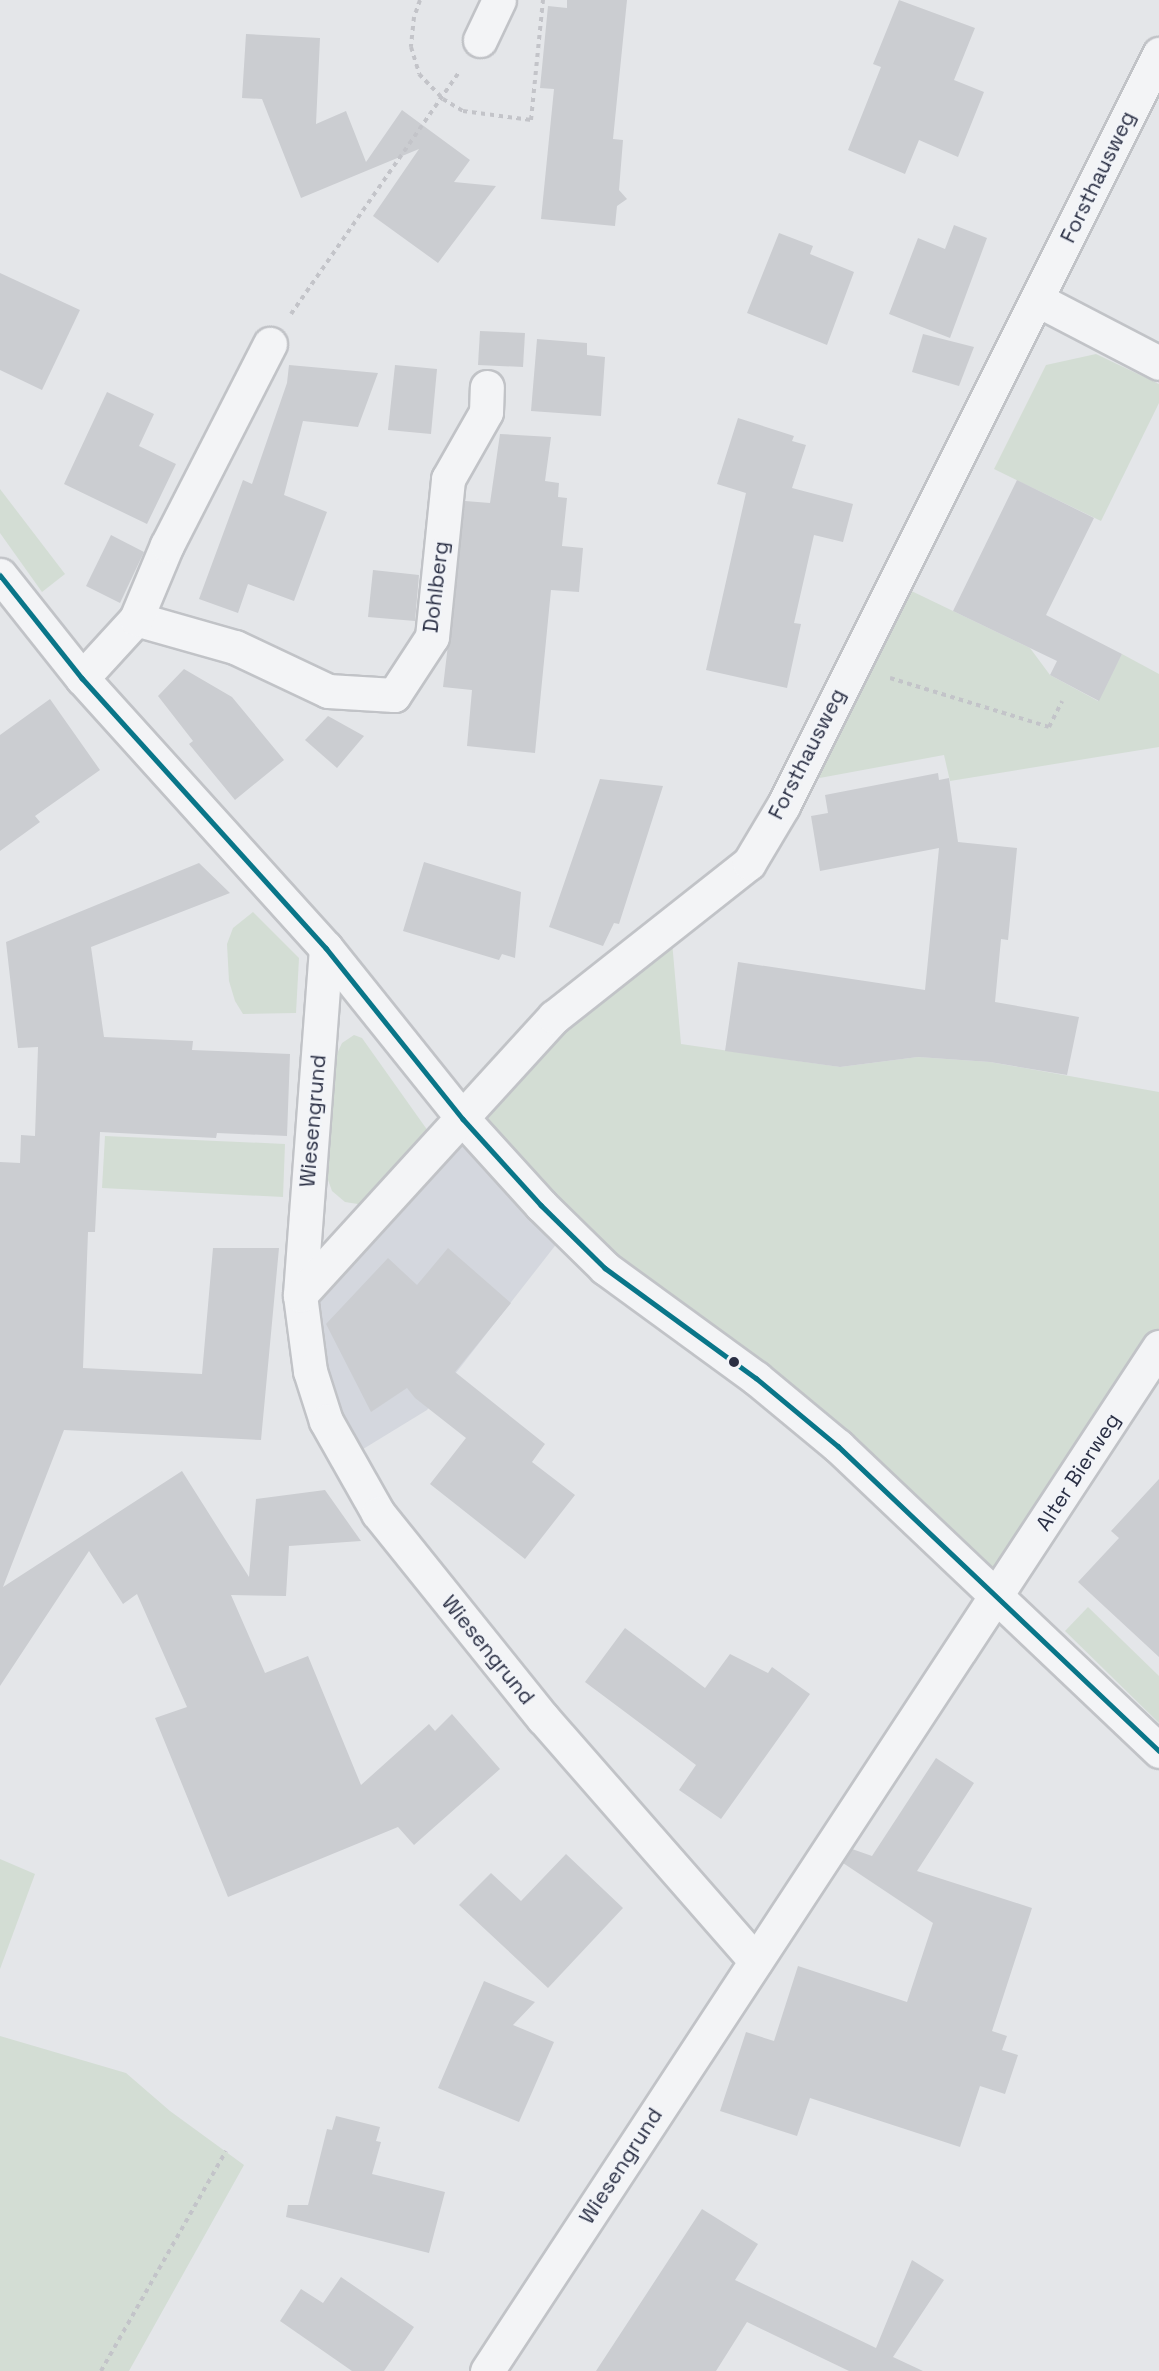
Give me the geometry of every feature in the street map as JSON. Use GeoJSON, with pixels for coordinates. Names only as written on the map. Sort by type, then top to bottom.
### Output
{"type":"FeatureCollection","features":[{"type":"Feature","properties":{"kind":"street"},"geometry":{"type":"LineString","coordinates":[[480,40],[499,0]]}},
{"type":"Feature","properties":{"kind":"street","name":"Forsthausweg"},"geometry":{"type":"LineString","coordinates":[[463,1119],[554,1017],[749,863],[783,806],[1159,54]]}},
{"type":"Feature","properties":{"kind":"street"},"geometry":{"type":"LineString","coordinates":[[1038,300],[1159,363]]}},
{"type":"Feature","properties":{"kind":"street"},"geometry":{"type":"LineString","coordinates":[[82,678],[136,619],[167,545],[270,344]]}},
{"type":"Feature","properties":{"kind":"street","name":"Dohlberg"},"geometry":{"type":"LineString","coordinates":[[136,619],[235,647],[328,691],[394,695],[432,637],[448,479],[486,412],[487,387]]}},
{"type":"Feature","properties":{"kind":"street"},"geometry":{"type":"LineString","coordinates":[[0,575],[82,678],[326,948],[463,1119],[605,1268],[756,1378],[838,1446],[1159,1751]]}},
{"type":"Feature","properties":{"kind":"street","name":"Wiesengrund"},"geometry":{"type":"LineString","coordinates":[[326,948],[300,1295],[310,1371],[326,1421],[378,1513],[543,1718],[756,1961]]}},
{"type":"Feature","properties":{"kind":"street"},"geometry":{"type":"LineString","coordinates":[[300,1295],[463,1119]]}},
{"type":"Feature","properties":{"kind":"street","name":"Alter Bierweg"},"geometry":{"type":"LineString","coordinates":[[997,1597],[1159,1347]]}},
{"type":"Feature","properties":{"kind":"street","name":"Wiesengrund"},"geometry":{"type":"LineString","coordinates":[[487,2371],[997,1597]]}},
{"type":"Feature","properties":{"kind":"path"},"geometry":{"type":"LineString","coordinates":[[270,344],[431,117],[480,40]]}},
{"type":"Feature","properties":{"kind":"path"},"geometry":{"type":"LineString","coordinates":[[852,666],[1049,727],[1062,700]]}},
{"type":"Feature","properties":{"kind":"path"},"geometry":{"type":"LineString","coordinates":[[101,2371],[226,2151]]}},
{"type":"Feature","properties":{"kind":"shaded area"},"geometry":{"type":"Polygon","coordinates":[[[1096,354],[1159,384],[1159,403],[1101,521],[994,469],[1046,365],[1096,354]]]}},
{"type":"Feature","properties":{"kind":"shaded area"},"geometry":{"type":"Polygon","coordinates":[[[0,489],[65,574],[42,592],[0,533],[0,489]]]}},
{"type":"Feature","properties":{"kind":"shaded area"},"geometry":{"type":"Polygon","coordinates":[[[899,585],[1030,648],[1050,675],[1098,701],[1122,654],[1159,674],[1159,747],[950,781],[944,755],[798,782],[899,585]]]}},
{"type":"Feature","properties":{"kind":"shaded area"},"geometry":{"type":"Polygon","coordinates":[[[253,912],[299,958],[296,1013],[243,1014],[235,1001],[229,981],[227,944],[233,928],[253,912]]]}},
{"type":"Feature","properties":{"kind":"shaded area"},"geometry":{"type":"Polygon","coordinates":[[[671,930],[681,1044],[840,1067],[918,1057],[990,1062],[1159,1092],[1159,1328],[990,1581],[607,1265],[472,1119],[559,1021],[671,930]]]}},
{"type":"Feature","properties":{"kind":"shaded area"},"geometry":{"type":"Polygon","coordinates":[[[354,1035],[362,1038],[428,1131],[364,1205],[345,1202],[332,1191],[327,1177],[336,1056],[342,1043],[354,1035]]]}},
{"type":"Feature","properties":{"kind":"shaded area"},"geometry":{"type":"Polygon","coordinates":[[[462,1124],[565,1233],[427,1410],[355,1454],[336,1422],[307,1293],[462,1124]]]}},
{"type":"Feature","properties":{"kind":"shaded area"},"geometry":{"type":"Polygon","coordinates":[[[105,1136],[285,1144],[283,1197],[102,1188],[105,1136]]]}},
{"type":"Feature","properties":{"kind":"shaded area"},"geometry":{"type":"Polygon","coordinates":[[[1088,1607],[1159,1676],[1159,1723],[1065,1631],[1088,1607]]]}},
{"type":"Feature","properties":{"kind":"shaded area"},"geometry":{"type":"Polygon","coordinates":[[[0,1859],[35,1874],[0,1969],[0,1859]]]}},
{"type":"Feature","properties":{"kind":"shaded area"},"geometry":{"type":"Polygon","coordinates":[[[0,2036],[126,2073],[170,2111],[244,2165],[129,2371],[0,2371],[0,2036]]]}},
{"type":"Feature","properties":{"kind":"building"},"geometry":{"type":"Polygon","coordinates":[[[567,0],[627,0],[613,139],[623,140],[619,190],[627,199],[617,206],[615,226],[541,219],[554,89],[540,88],[548,6],[567,8],[567,0]]]}},
{"type":"Feature","properties":{"kind":"building"},"geometry":{"type":"Polygon","coordinates":[[[899,0],[975,28],[954,80],[984,92],[958,157],[919,140],[905,174],[848,150],[881,67],[873,64],[899,0]]]}},
{"type":"Feature","properties":{"kind":"building"},"geometry":{"type":"Polygon","coordinates":[[[246,34],[320,38],[316,124],[346,111],[366,162],[402,110],[470,160],[454,182],[496,186],[438,263],[373,216],[419,149],[301,198],[262,99],[242,98],[246,34]]]}},
{"type":"Feature","properties":{"kind":"building"},"geometry":{"type":"Polygon","coordinates":[[[954,225],[987,238],[950,338],[889,314],[918,238],[945,249],[954,225]]]}},
{"type":"Feature","properties":{"kind":"building"},"geometry":{"type":"Polygon","coordinates":[[[779,233],[813,246],[810,254],[854,272],[827,345],[747,313],[779,233]]]}},
{"type":"Feature","properties":{"kind":"building"},"geometry":{"type":"Polygon","coordinates":[[[0,273],[80,310],[42,390],[0,370],[0,273]]]}},
{"type":"Feature","properties":{"kind":"building"},"geometry":{"type":"Polygon","coordinates":[[[480,331],[525,333],[523,367],[478,365],[480,331]]]}},
{"type":"Feature","properties":{"kind":"building"},"geometry":{"type":"Polygon","coordinates":[[[923,334],[974,347],[959,386],[912,372],[923,334]]]}},
{"type":"Feature","properties":{"kind":"building"},"geometry":{"type":"Polygon","coordinates":[[[537,339],[587,343],[587,355],[605,357],[601,416],[531,411],[537,339]]]}},
{"type":"Feature","properties":{"kind":"building"},"geometry":{"type":"Polygon","coordinates":[[[289,365],[378,373],[358,427],[303,421],[284,495],[327,512],[294,601],[248,584],[238,613],[199,599],[243,480],[252,484],[287,383],[289,365]]]}},
{"type":"Feature","properties":{"kind":"building"},"geometry":{"type":"Polygon","coordinates":[[[395,365],[437,369],[431,434],[388,430],[395,365]]]}},
{"type":"Feature","properties":{"kind":"building"},"geometry":{"type":"Polygon","coordinates":[[[107,392],[154,414],[139,446],[176,464],[147,524],[64,484],[107,392]]]}},
{"type":"Feature","properties":{"kind":"building"},"geometry":{"type":"Polygon","coordinates":[[[738,418],[794,436],[792,441],[806,445],[792,488],[853,504],[843,542],[814,535],[794,623],[801,624],[787,688],[706,670],[746,493],[717,484],[738,418]]]}},
{"type":"Feature","properties":{"kind":"building"},"geometry":{"type":"Polygon","coordinates":[[[500,434],[551,437],[545,481],[559,483],[558,497],[567,498],[562,546],[583,548],[579,592],[551,590],[535,753],[467,746],[472,690],[443,687],[465,501],[490,503],[500,434]]]}},
{"type":"Feature","properties":{"kind":"building"},"geometry":{"type":"Polygon","coordinates":[[[1017,480],[1094,518],[1046,615],[1122,654],[1099,701],[1050,675],[1057,661],[953,611],[1017,480]]]}},
{"type":"Feature","properties":{"kind":"building"},"geometry":{"type":"Polygon","coordinates":[[[111,535],[144,552],[120,603],[86,586],[111,535]]]}},
{"type":"Feature","properties":{"kind":"building"},"geometry":{"type":"Polygon","coordinates":[[[373,570],[419,575],[415,621],[368,617],[373,570]]]}},
{"type":"Feature","properties":{"kind":"building"},"geometry":{"type":"Polygon","coordinates":[[[184,669],[232,697],[284,760],[235,800],[189,744],[193,741],[158,696],[184,669]]]}},
{"type":"Feature","properties":{"kind":"building"},"geometry":{"type":"Polygon","coordinates":[[[50,699],[100,770],[35,816],[40,822],[0,851],[0,735],[50,699]]]}},
{"type":"Feature","properties":{"kind":"building"},"geometry":{"type":"Polygon","coordinates":[[[328,716],[364,736],[337,768],[305,740],[328,716]]]}},
{"type":"Feature","properties":{"kind":"building"},"geometry":{"type":"Polygon","coordinates":[[[938,773],[939,780],[949,778],[958,842],[1017,848],[1008,940],[1001,939],[995,1002],[1079,1017],[1067,1075],[990,1062],[918,1057],[840,1067],[725,1051],[738,962],[925,990],[939,848],[820,871],[811,816],[828,813],[825,795],[938,773]]]}},
{"type":"Feature","properties":{"kind":"building"},"geometry":{"type":"Polygon","coordinates":[[[600,779],[663,786],[619,924],[614,923],[603,946],[549,927],[600,779]]]}},
{"type":"Feature","properties":{"kind":"building"},"geometry":{"type":"Polygon","coordinates":[[[424,862],[521,892],[515,958],[502,954],[499,960],[403,931],[424,862]]]}},
{"type":"Feature","properties":{"kind":"building"},"geometry":{"type":"Polygon","coordinates":[[[199,863],[230,893],[91,947],[104,1037],[193,1041],[192,1050],[290,1054],[287,1136],[217,1133],[216,1138],[100,1132],[95,1232],[88,1232],[83,1368],[202,1374],[213,1248],[279,1248],[261,1440],[64,1430],[3,1587],[182,1471],[249,1577],[256,1499],[325,1490],[361,1541],[289,1546],[286,1596],[231,1595],[265,1673],[308,1656],[361,1785],[429,1724],[435,1731],[452,1714],[500,1769],[414,1845],[398,1827],[228,1897],[155,1718],[187,1707],[137,1594],[123,1604],[89,1551],[0,1686],[0,1162],[20,1163],[21,1135],[35,1136],[38,1047],[18,1048],[6,942],[199,863]]]}},
{"type":"Feature","properties":{"kind":"building"},"geometry":{"type":"Polygon","coordinates":[[[448,1248],[511,1303],[455,1372],[545,1444],[532,1462],[575,1495],[525,1559],[430,1484],[466,1438],[415,1398],[407,1388],[371,1412],[326,1324],[388,1258],[417,1285],[448,1248]]]}},
{"type":"Feature","properties":{"kind":"building"},"geometry":{"type":"Polygon","coordinates":[[[1159,1479],[1159,1657],[1078,1582],[1119,1538],[1111,1531],[1159,1479]]]}},
{"type":"Feature","properties":{"kind":"building"},"geometry":{"type":"Polygon","coordinates":[[[625,1628],[705,1688],[730,1654],[768,1673],[772,1667],[810,1694],[721,1819],[679,1790],[696,1765],[585,1682],[625,1628]]]}},
{"type":"Feature","properties":{"kind":"building"},"geometry":{"type":"Polygon","coordinates":[[[936,1758],[974,1783],[917,1871],[1032,1908],[992,2031],[1007,2036],[1002,2050],[1018,2055],[1005,2094],[980,2086],[960,2147],[810,2098],[797,2136],[720,2111],[746,2032],[774,2041],[798,1966],[907,2002],[933,1923],[843,1863],[852,1849],[872,1856],[936,1758]]]}},
{"type":"Feature","properties":{"kind":"building"},"geometry":{"type":"Polygon","coordinates":[[[566,1854],[623,1908],[548,1988],[459,1905],[491,1873],[521,1901],[566,1854]]]}},
{"type":"Feature","properties":{"kind":"building"},"geometry":{"type":"Polygon","coordinates":[[[484,1981],[535,2002],[513,2025],[554,2042],[519,2122],[438,2088],[484,1981]]]}},
{"type":"Feature","properties":{"kind":"building"},"geometry":{"type":"Polygon","coordinates":[[[336,2116],[380,2127],[376,2141],[381,2142],[372,2174],[445,2192],[429,2253],[286,2217],[288,2205],[308,2205],[327,2129],[332,2130],[336,2116]]]}},
{"type":"Feature","properties":{"kind":"building"},"geometry":{"type":"Polygon","coordinates":[[[702,2209],[758,2244],[735,2280],[876,2348],[912,2260],[944,2280],[893,2357],[923,2371],[849,2371],[747,2322],[716,2371],[596,2371],[702,2209]]]}},
{"type":"Feature","properties":{"kind":"building"},"geometry":{"type":"Polygon","coordinates":[[[341,2277],[414,2327],[384,2371],[352,2371],[280,2321],[301,2289],[323,2303],[341,2277]]]}},
{"type":"Feature","properties":{"kind":"transit line"},"geometry":{"type":"LineString","coordinates":[[0,575],[82,678],[326,948],[463,1119],[541,1205],[605,1268],[756,1378],[838,1446],[1159,1751]]}}]}
